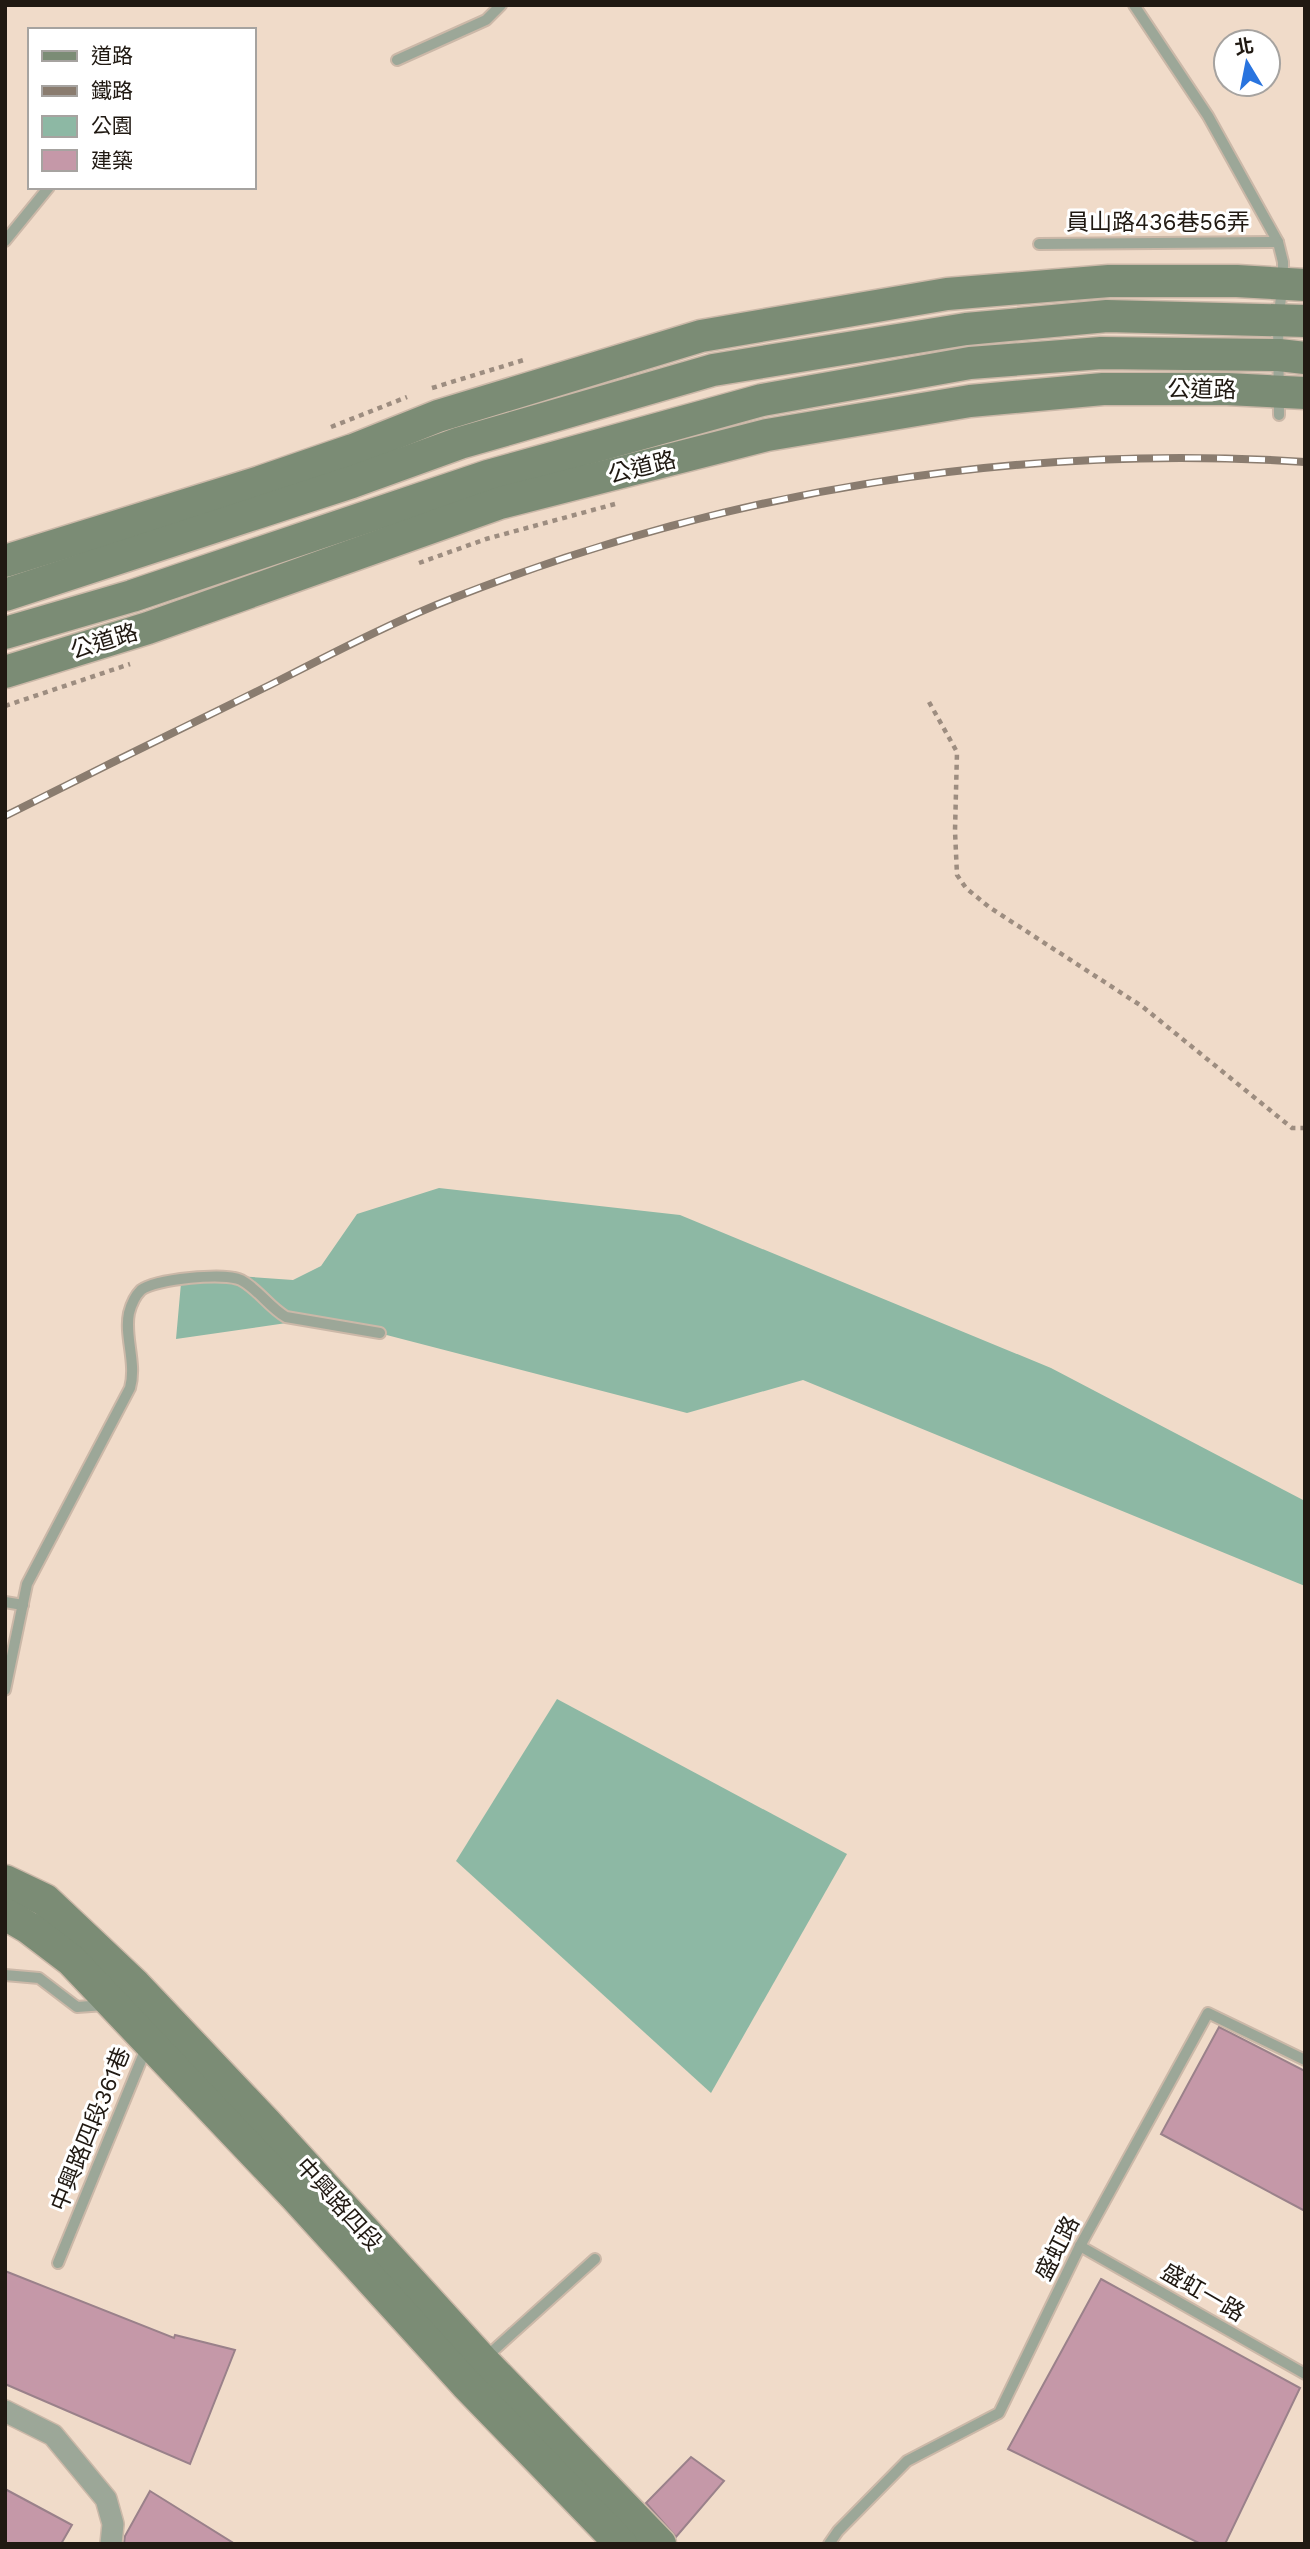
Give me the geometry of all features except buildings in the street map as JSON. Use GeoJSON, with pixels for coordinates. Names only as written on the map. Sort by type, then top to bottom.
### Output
{"type":"FeatureCollection","features":[{"type":"Feature","properties":{"kind":"street"},"geometry":{"type":"LineString","coordinates":[[5,561],[260,482],[354,450],[438,416],[701,336],[960,293],[1109,281],[1237,281],[1294,285]]}},
{"type":"Feature","properties":{"kind":"street"},"geometry":{"type":"LineString","coordinates":[[5,595],[352,482],[460,443],[713,370],[979,328],[1107,316],[1291,320]]}},
{"type":"Feature","properties":{"kind":"street","name":"公道路"},"geometry":{"type":"LineString","coordinates":[[5,633],[132,596],[488,476],[762,400],[970,363],[1101,353],[1292,356]]}},
{"type":"Feature","properties":{"kind":"street","name":"公道路"},"geometry":{"type":"LineString","coordinates":[[5,672],[148,628],[500,503],[767,435],[970,401],[1103,389],[1227,389],[1288,400]]}},
{"type":"Feature","properties":{"kind":"street","name":"中興路四段"},"geometry":{"type":"LineString","coordinates":[[5,1881],[45,1900],[153,2025],[266,2123],[621,2544]]}},
{"type":"Feature","properties":{"kind":"street","name":"中興路四段"},"geometry":{"type":"LineString","coordinates":[[5,1914],[29,1927],[71,1960],[125,1994]]}},
{"type":"Feature","properties":{"kind":"street","name":"中興路四段"},"geometry":{"type":"LineString","coordinates":[[474,2372],[660,2544]]}},
{"type":"Feature","properties":{"kind":"street"},"geometry":{"type":"LineString","coordinates":[[5,2411],[53,2435],[106,2500],[113,2524],[111,2544]]}},
{"type":"Feature","properties":{"kind":"lane"},"geometry":{"type":"LineString","coordinates":[[397,60],[486,20],[501,5]]}},
{"type":"Feature","properties":{"kind":"lane"},"geometry":{"type":"LineString","coordinates":[[1134,5],[1208,116],[1278,242],[1283,262],[1294,285],[1288,400]]}},
{"type":"Feature","properties":{"kind":"lane"},"geometry":{"type":"LineString","coordinates":[[5,241],[48,189]]}},
{"type":"Feature","properties":{"kind":"lane","name":"員山路436巷56弄"},"geometry":{"type":"LineString","coordinates":[[1039,244],[1278,242]]}},
{"type":"Feature","properties":{"kind":"lane"},"geometry":{"type":"LineString","coordinates":[[5,1690],[27,1584],[130,1388],[134,1375],[128,1317],[141,1290],[155,1283],[219,1277],[238,1278],[274,1310],[286,1317],[380,1333]]}},
{"type":"Feature","properties":{"kind":"lane"},"geometry":{"type":"LineString","coordinates":[[5,1602],[23,1605]]}},
{"type":"Feature","properties":{"kind":"lane"},"geometry":{"type":"LineString","coordinates":[[5,1975],[39,1978],[78,2007],[125,1994]]}},
{"type":"Feature","properties":{"kind":"lane","name":"盛虹路"},"geometry":{"type":"LineString","coordinates":[[829,2544],[838,2531],[907,2461],[999,2413],[1080,2246],[1208,2013],[1305,2060]]}},
{"type":"Feature","properties":{"kind":"lane","name":"中興路四段361巷"},"geometry":{"type":"LineString","coordinates":[[58,2263],[153,2025]]}},
{"type":"Feature","properties":{"kind":"lane","name":"盛虹一路"},"geometry":{"type":"LineString","coordinates":[[1080,2246],[1305,2374]]}},
{"type":"Feature","properties":{"kind":"lane"},"geometry":{"type":"LineString","coordinates":[[474,2372],[594,2259]]}},
{"type":"Feature","properties":{"kind":"path"},"geometry":{"type":"LineString","coordinates":[[407,567],[486,539],[617,503]]}},
{"type":"Feature","properties":{"kind":"path"},"geometry":{"type":"LineString","coordinates":[[5,706],[132,663]]}},
{"type":"Feature","properties":{"kind":"path"},"geometry":{"type":"LineString","coordinates":[[929,702],[957,752],[955,852],[957,875],[966,888],[989,907],[1143,1007],[1293,1128],[1305,1128]]}},
{"type":"Feature","properties":{"kind":"green space"},"geometry":{"type":"Polygon","coordinates":[[[439,1188],[680,1215],[1051,1368],[1305,1501],[1305,1586],[803,1380],[687,1413],[321,1318],[176,1339],[182,1272],[293,1280],[321,1266],[357,1214],[439,1188]]]}},
{"type":"Feature","properties":{"kind":"green space"},"geometry":{"type":"Polygon","coordinates":[[[557,1699],[847,1854],[711,2093],[456,1861],[557,1699]]]}},
{"type":"Feature","properties":{"kind":"railway"},"geometry":{"type":"LineString","coordinates":[[5,816],[409,617],[558,560],[662,529],[767,503],[873,483],[981,468],[1088,460],[1197,458],[1305,462]]}}]}
